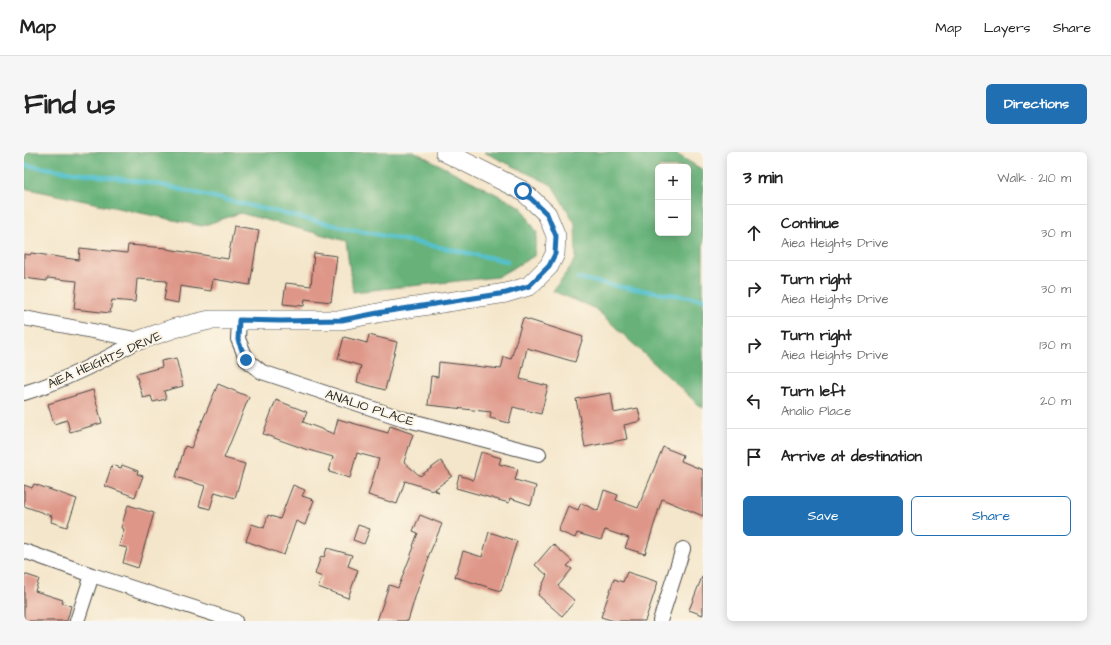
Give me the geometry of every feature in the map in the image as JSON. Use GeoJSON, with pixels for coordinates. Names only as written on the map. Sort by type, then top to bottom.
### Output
{"type":"FeatureCollection","features":[{"type":"Feature","properties":{"kind":"street","name":"AIEA HEIGHTS DRIVE"},"geometry":{"type":"LineString","coordinates":[[24,393],[73,374],[140,340],[175,328],[210,320],[342,320],[383,312],[506,293],[529,286],[549,266],[555,254],[556,236],[547,214],[523,191],[445,152]]}},
{"type":"Feature","properties":{"kind":"street"},"geometry":{"type":"LineString","coordinates":[[24,318],[140,340]]}},
{"type":"Feature","properties":{"kind":"street","name":"ANALIO PLACE"},"geometry":{"type":"LineString","coordinates":[[239,320],[238,340],[246,360],[262,372],[404,420],[539,454]]}},
{"type":"Feature","properties":{"kind":"street"},"geometry":{"type":"LineString","coordinates":[[660,621],[683,549]]}},
{"type":"Feature","properties":{"kind":"street"},"geometry":{"type":"LineString","coordinates":[[24,551],[92,575],[235,621]]}},
{"type":"Feature","properties":{"kind":"street"},"geometry":{"type":"LineString","coordinates":[[77,621],[92,575]]}},
{"type":"Feature","properties":{"kind":"green space"},"geometry":{"type":"Polygon","coordinates":[[[24,152],[415,152],[521,207],[537,233],[534,256],[497,277],[353,292],[346,241],[240,213],[202,226],[24,188],[24,152]]]}},
{"type":"Feature","properties":{"kind":"green space"},"geometry":{"type":"Polygon","coordinates":[[[484,152],[673,152],[703,170],[703,408],[596,309],[553,291],[576,259],[575,223],[552,185],[484,152]]]}},
{"type":"Feature","properties":{"kind":"building"},"geometry":{"type":"Polygon","coordinates":[[[234,226],[259,230],[250,285],[213,279],[211,291],[180,286],[178,303],[164,300],[167,281],[137,279],[135,302],[112,300],[110,313],[74,309],[77,281],[47,278],[47,281],[24,278],[24,254],[30,255],[31,253],[79,260],[80,248],[127,253],[128,245],[167,248],[228,259],[234,226]]]}},
{"type":"Feature","properties":{"kind":"building"},"geometry":{"type":"Polygon","coordinates":[[[314,253],[337,256],[331,302],[305,299],[304,306],[283,304],[286,283],[311,286],[314,253]]]}},
{"type":"Feature","properties":{"kind":"building"},"geometry":{"type":"Polygon","coordinates":[[[523,318],[583,337],[575,362],[527,348],[520,379],[548,386],[541,414],[513,407],[509,423],[490,418],[491,412],[428,405],[431,376],[438,377],[439,362],[501,369],[504,357],[511,359],[523,318]]]}},
{"type":"Feature","properties":{"kind":"building"},"geometry":{"type":"Polygon","coordinates":[[[369,335],[397,342],[385,390],[357,382],[361,366],[338,359],[344,337],[367,343],[369,335]]]}},
{"type":"Feature","properties":{"kind":"building"},"geometry":{"type":"Polygon","coordinates":[[[176,358],[183,386],[164,391],[166,399],[153,402],[151,396],[143,398],[136,374],[162,367],[161,361],[176,358]]]}},
{"type":"Feature","properties":{"kind":"building"},"geometry":{"type":"Polygon","coordinates":[[[218,384],[249,397],[224,458],[245,464],[235,498],[215,492],[210,509],[199,506],[205,486],[176,477],[185,446],[191,448],[218,384]]]}},
{"type":"Feature","properties":{"kind":"building"},"geometry":{"type":"Polygon","coordinates":[[[93,390],[102,423],[70,432],[67,420],[54,424],[48,404],[93,390]]]}},
{"type":"Feature","properties":{"kind":"building"},"geometry":{"type":"Polygon","coordinates":[[[611,393],[614,413],[638,408],[641,421],[624,425],[627,439],[585,447],[576,399],[611,393]]]}},
{"type":"Feature","properties":{"kind":"building"},"geometry":{"type":"Polygon","coordinates":[[[276,400],[307,412],[303,422],[334,434],[338,419],[388,433],[390,426],[413,434],[404,462],[420,476],[441,461],[452,476],[435,489],[439,492],[405,481],[397,504],[368,495],[379,459],[357,453],[350,478],[329,472],[333,457],[263,434],[276,400]]]}},
{"type":"Feature","properties":{"kind":"building"},"geometry":{"type":"Polygon","coordinates":[[[663,447],[683,455],[681,461],[703,470],[703,516],[662,499],[645,554],[625,548],[629,538],[605,530],[601,540],[577,533],[575,538],[558,531],[568,506],[578,510],[581,503],[598,511],[604,490],[618,495],[616,500],[638,508],[663,447]]]}},
{"type":"Feature","properties":{"kind":"building"},"geometry":{"type":"Polygon","coordinates":[[[481,452],[501,458],[499,464],[518,469],[515,480],[536,486],[531,505],[510,498],[509,503],[456,488],[459,475],[473,480],[481,452]]]}},
{"type":"Feature","properties":{"kind":"building"},"geometry":{"type":"Polygon","coordinates":[[[112,465],[121,468],[122,465],[138,471],[137,474],[143,476],[135,497],[105,486],[112,465]]]}},
{"type":"Feature","properties":{"kind":"building"},"geometry":{"type":"Polygon","coordinates":[[[34,484],[77,499],[67,527],[51,522],[52,516],[24,506],[24,485],[32,488],[34,484]]]}},
{"type":"Feature","properties":{"kind":"building"},"geometry":{"type":"Polygon","coordinates":[[[293,485],[305,490],[302,496],[314,500],[305,525],[296,521],[284,555],[246,541],[252,524],[264,528],[268,515],[280,519],[293,485]]]}},
{"type":"Feature","properties":{"kind":"building"},"geometry":{"type":"Polygon","coordinates":[[[128,505],[154,513],[138,568],[123,563],[127,548],[119,546],[124,529],[121,528],[128,505]]]}},
{"type":"Feature","properties":{"kind":"building"},"geometry":{"type":"Polygon","coordinates":[[[420,515],[442,524],[428,557],[429,558],[408,621],[377,621],[389,585],[398,588],[414,547],[413,546],[418,533],[413,531],[420,515]]]}},
{"type":"Feature","properties":{"kind":"building"},"geometry":{"type":"Polygon","coordinates":[[[358,525],[370,529],[364,544],[353,540],[358,525]]]}},
{"type":"Feature","properties":{"kind":"building"},"geometry":{"type":"Polygon","coordinates":[[[489,532],[517,541],[501,591],[455,577],[463,551],[482,557],[489,532]]]}},
{"type":"Feature","properties":{"kind":"building"},"geometry":{"type":"Polygon","coordinates":[[[553,544],[572,561],[567,566],[572,569],[558,586],[575,601],[562,616],[538,595],[547,575],[535,565],[553,544]]]}},
{"type":"Feature","properties":{"kind":"building"},"geometry":{"type":"Polygon","coordinates":[[[327,548],[352,555],[348,566],[358,570],[348,598],[318,587],[322,577],[315,574],[321,556],[324,557],[327,548]]]}},
{"type":"Feature","properties":{"kind":"building"},"geometry":{"type":"Polygon","coordinates":[[[627,572],[658,582],[645,621],[614,621],[601,617],[614,579],[623,582],[627,572]]]}},
{"type":"Feature","properties":{"kind":"building"},"geometry":{"type":"Polygon","coordinates":[[[24,574],[39,579],[35,591],[63,600],[62,603],[71,606],[67,621],[24,621],[24,574]]]}},
{"type":"Feature","properties":{"kind":"building"},"geometry":{"type":"Polygon","coordinates":[[[703,577],[703,615],[689,610],[703,577]]]}},
{"type":"Feature","properties":{"kind":"waterway"},"geometry":{"type":"LineString","coordinates":[[24,165],[157,184],[355,230],[507,261]]}},
{"type":"Feature","properties":{"kind":"waterway"},"geometry":{"type":"LineString","coordinates":[[578,278],[621,287],[703,299]]}},
{"type":"Feature","properties":{"kind":"route"},"geometry":{"type":"LineString","coordinates":[[246,360],[238,340],[239,320],[342,320],[383,312],[506,293],[529,286],[549,266],[555,254],[556,236],[547,214],[523,191]]}}]}
